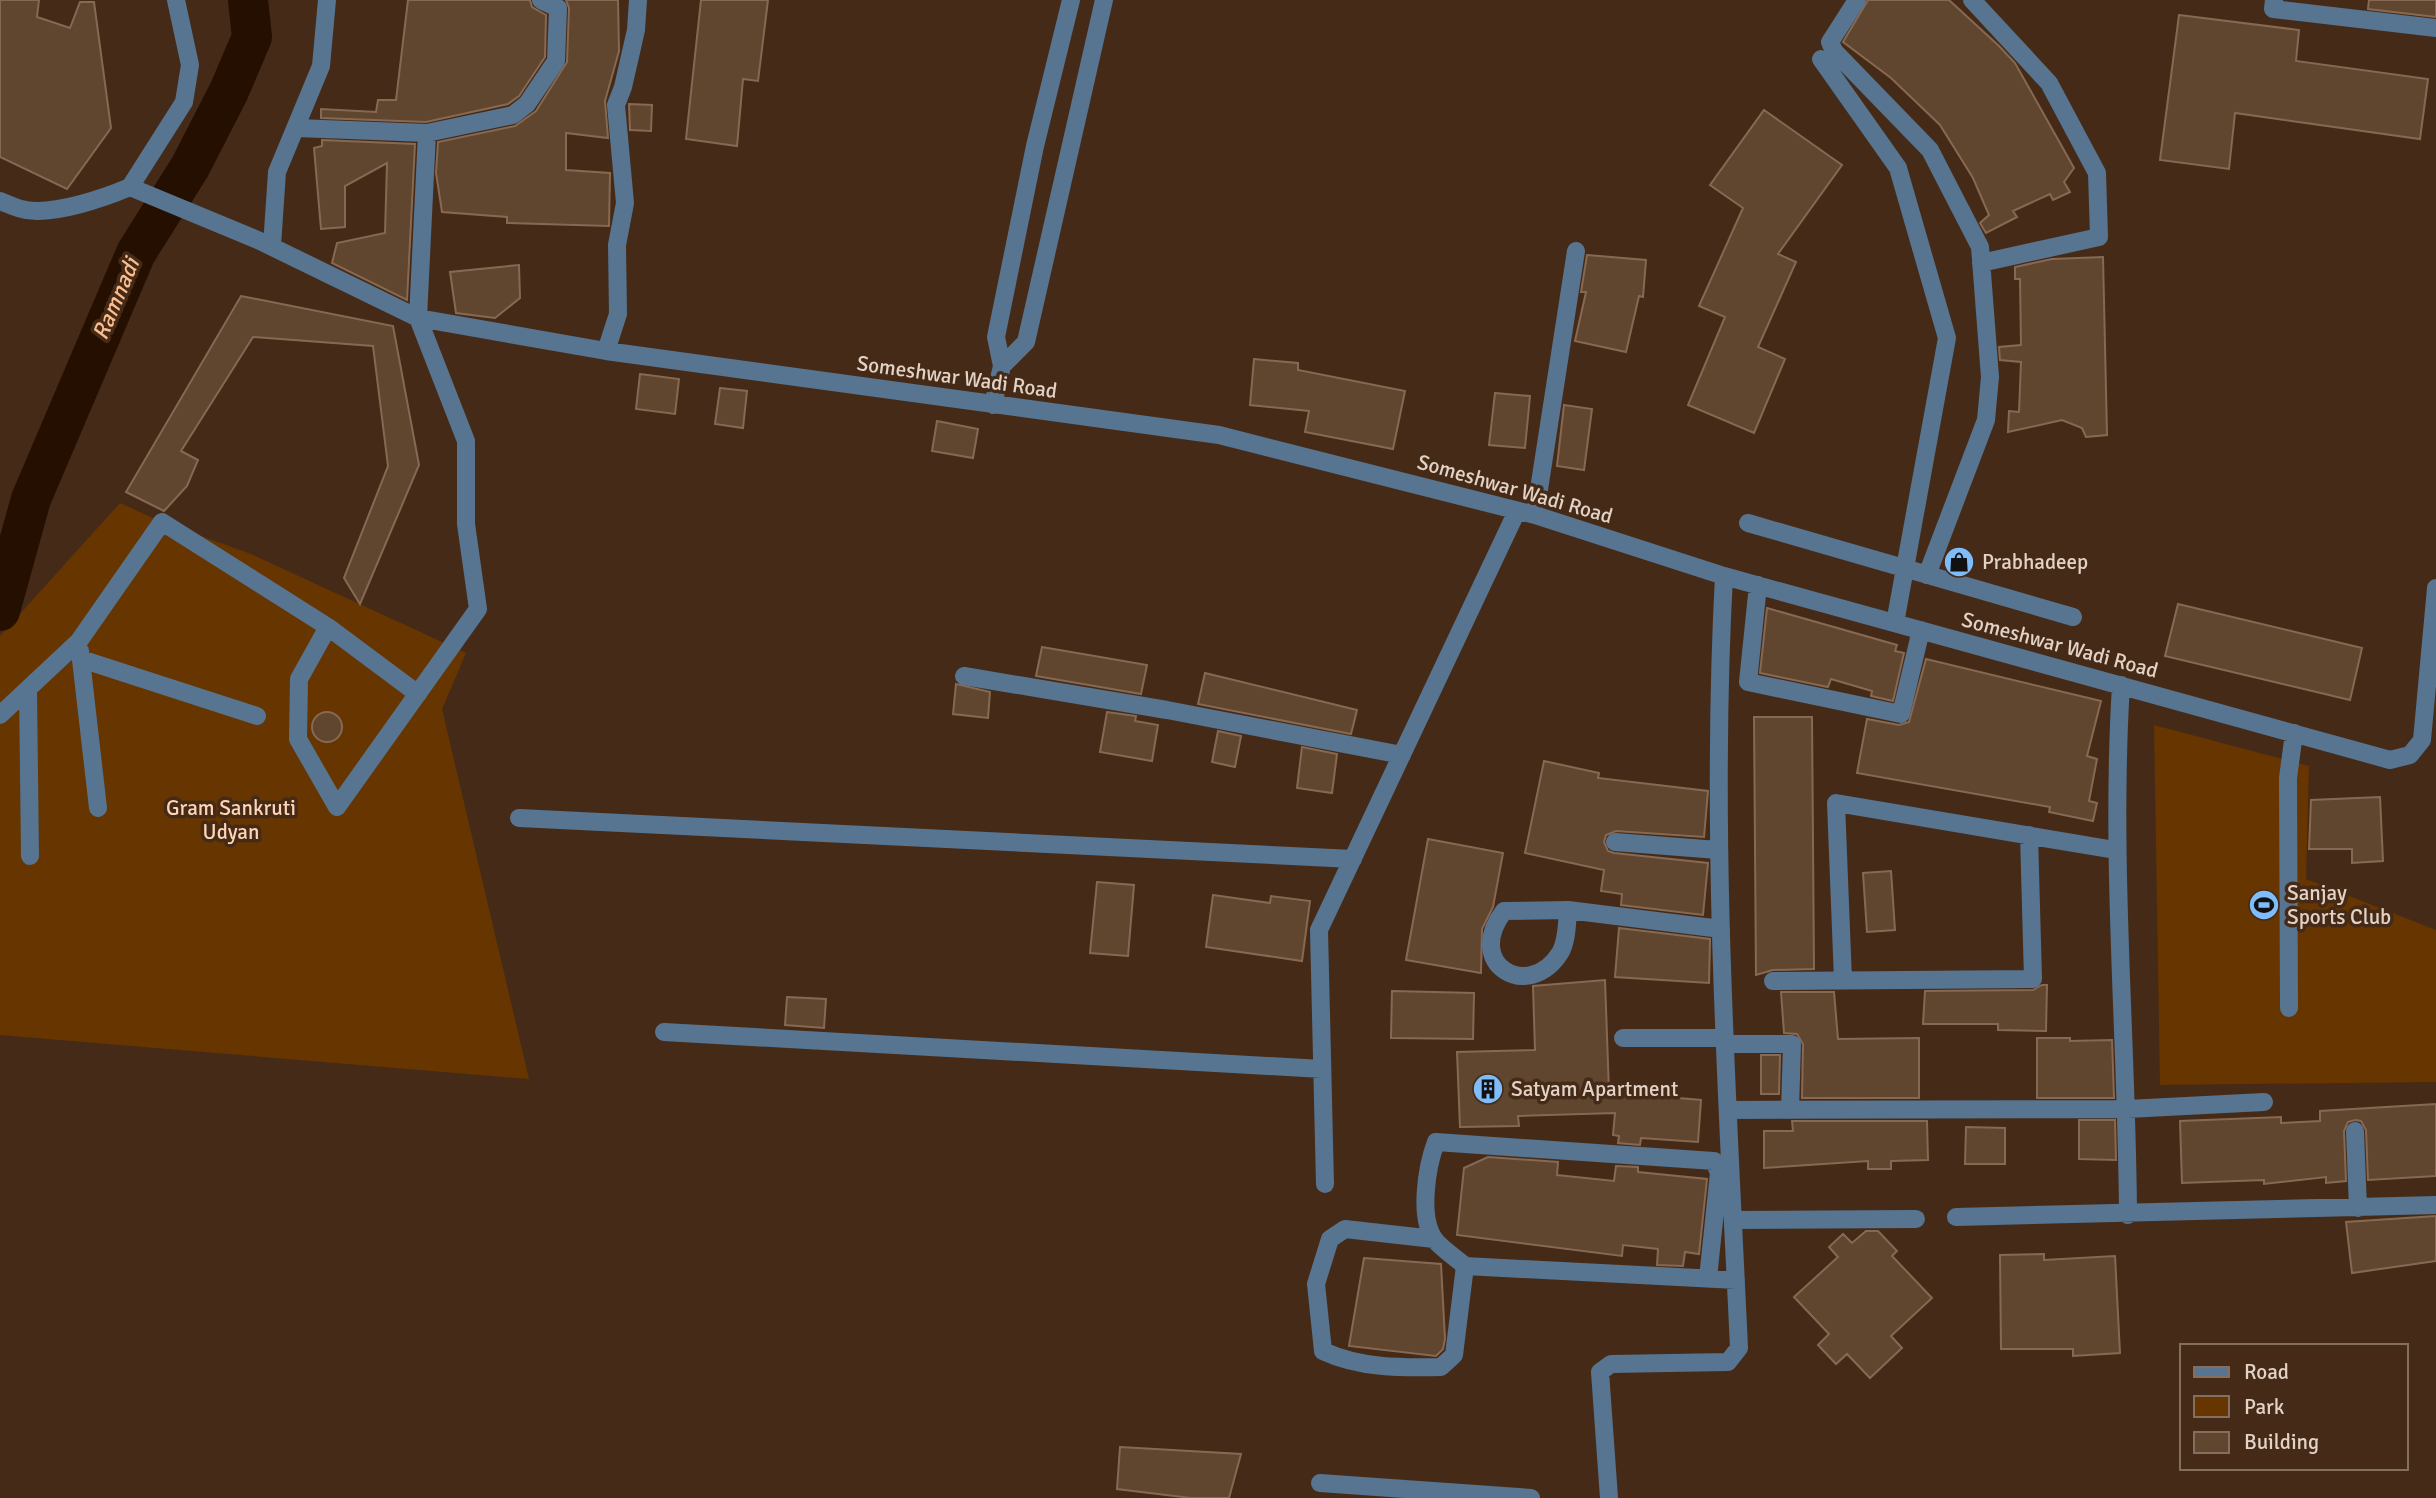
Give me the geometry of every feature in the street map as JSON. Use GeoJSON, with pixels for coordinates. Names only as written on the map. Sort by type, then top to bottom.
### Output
{"type":"FeatureCollection","features":[{"type":"Feature","properties":{"kind":"street"},"geometry":{"type":"LineString","coordinates":[[0,201],[26,211],[52,210],[107,197],[131,187],[184,102],[190,65],[176,0]]}},
{"type":"Feature","properties":{"kind":"street"},"geometry":{"type":"LineString","coordinates":[[266,244],[277,172],[321,66],[327,0]]}},
{"type":"Feature","properties":{"kind":"street"},"geometry":{"type":"LineString","coordinates":[[297,128],[426,133],[513,116],[527,104],[556,61],[558,8],[541,0]]}},
{"type":"Feature","properties":{"kind":"street"},"geometry":{"type":"LineString","coordinates":[[606,351],[618,314],[617,245],[625,203],[616,105],[623,88],[636,30],[638,0]]}},
{"type":"Feature","properties":{"kind":"street"},"geometry":{"type":"LineString","coordinates":[[993,405],[1002,366],[996,337],[1035,146],[1071,0]]}},
{"type":"Feature","properties":{"kind":"street"},"geometry":{"type":"LineString","coordinates":[[1002,366],[1026,342],[1104,0]]}},
{"type":"Feature","properties":{"kind":"street"},"geometry":{"type":"LineString","coordinates":[[1857,0],[1830,42],[1834,51],[1930,150],[1980,247],[1990,377],[1986,420],[1927,575]]}},
{"type":"Feature","properties":{"kind":"street"},"geometry":{"type":"LineString","coordinates":[[1972,0],[2049,83],[2097,173],[2098,199],[2099,237],[1981,263]]}},
{"type":"Feature","properties":{"kind":"street"},"geometry":{"type":"LineString","coordinates":[[2274,0],[2273,9],[2436,28]]}},
{"type":"Feature","properties":{"kind":"street"},"geometry":{"type":"LineString","coordinates":[[1821,59],[1898,168],[1947,338],[1895,623]]}},
{"type":"Feature","properties":{"kind":"street"},"geometry":{"type":"LineString","coordinates":[[328,627],[299,679],[298,739],[337,807],[478,610],[466,524],[466,441],[418,318],[426,133]]}},
{"type":"Feature","properties":{"kind":"street","name":"Someshwar Wadi Road"},"geometry":{"type":"LineString","coordinates":[[131,187],[266,244],[418,318],[606,351],[1219,435],[1535,515],[1724,576],[2390,760],[2410,755],[2429,743],[2436,588]]}},
{"type":"Feature","properties":{"kind":"street"},"geometry":{"type":"LineString","coordinates":[[1535,515],[1576,251]]}},
{"type":"Feature","properties":{"kind":"street"},"geometry":{"type":"LineString","coordinates":[[1325,1185],[1319,930],[1517,511]]}},
{"type":"Feature","properties":{"kind":"street"},"geometry":{"type":"LineString","coordinates":[[0,715],[28,689],[80,650],[162,522],[328,627],[418,694]]}},
{"type":"Feature","properties":{"kind":"street"},"geometry":{"type":"LineString","coordinates":[[1748,523],[2073,617]]}},
{"type":"Feature","properties":{"kind":"street"},"geometry":{"type":"LineString","coordinates":[[1609,1498],[1600,1372],[1611,1364],[1728,1362],[1739,1348],[1718,850],[1717,701],[1724,576]]}},
{"type":"Feature","properties":{"kind":"street"},"geometry":{"type":"LineString","coordinates":[[1758,585],[1748,682],[1902,714],[1921,630]]}},
{"type":"Feature","properties":{"kind":"street"},"geometry":{"type":"LineString","coordinates":[[80,650],[257,716]]}},
{"type":"Feature","properties":{"kind":"street"},"geometry":{"type":"LineString","coordinates":[[80,650],[98,808]]}},
{"type":"Feature","properties":{"kind":"street"},"geometry":{"type":"LineString","coordinates":[[964,677],[1167,710],[1402,755]]}},
{"type":"Feature","properties":{"kind":"street"},"geometry":{"type":"LineString","coordinates":[[2121,685],[2115,850],[2127,1109],[2128,1215]]}},
{"type":"Feature","properties":{"kind":"street"},"geometry":{"type":"LineString","coordinates":[[28,689],[30,856]]}},
{"type":"Feature","properties":{"kind":"street"},"geometry":{"type":"LineString","coordinates":[[2289,1008],[2288,778],[2294,733]]}},
{"type":"Feature","properties":{"kind":"street"},"geometry":{"type":"LineString","coordinates":[[1843,980],[1836,803],[2115,850]]}},
{"type":"Feature","properties":{"kind":"street"},"geometry":{"type":"LineString","coordinates":[[519,818],[1353,859]]}},
{"type":"Feature","properties":{"kind":"street"},"geometry":{"type":"LineString","coordinates":[[1773,981],[2032,979],[2029,835]]}},
{"type":"Feature","properties":{"kind":"street"},"geometry":{"type":"LineString","coordinates":[[1615,842],[1718,850]]}},
{"type":"Feature","properties":{"kind":"street"},"geometry":{"type":"LineString","coordinates":[[1568,910],[1561,953],[1549,965],[1521,977],[1507,973],[1496,965],[1490,952],[1491,936],[1504,911],[1539,908],[1568,910],[1721,929]]}},
{"type":"Feature","properties":{"kind":"street"},"geometry":{"type":"LineString","coordinates":[[664,1032],[1322,1069]]}},
{"type":"Feature","properties":{"kind":"street"},"geometry":{"type":"LineString","coordinates":[[1623,1038],[1792,1044],[1790,1110]]}},
{"type":"Feature","properties":{"kind":"street"},"geometry":{"type":"LineString","coordinates":[[1728,1110],[2127,1109],[2264,1102]]}},
{"type":"Feature","properties":{"kind":"street"},"geometry":{"type":"LineString","coordinates":[[2355,1131],[2358,1208]]}},
{"type":"Feature","properties":{"kind":"street"},"geometry":{"type":"LineString","coordinates":[[1708,1278],[1720,1173],[1714,1161],[1436,1142],[1427,1166],[1427,1216],[1434,1239],[1465,1265],[1736,1280]]}},
{"type":"Feature","properties":{"kind":"street"},"geometry":{"type":"LineString","coordinates":[[1956,1217],[2128,1215],[2436,1205]]}},
{"type":"Feature","properties":{"kind":"street"},"geometry":{"type":"LineString","coordinates":[[1733,1220],[1916,1219]]}},
{"type":"Feature","properties":{"kind":"street"},"geometry":{"type":"LineString","coordinates":[[1434,1239],[1345,1229],[1329,1239],[1316,1284],[1323,1351],[1346,1362],[1411,1368],[1441,1367],[1454,1355],[1465,1265]]}},
{"type":"Feature","properties":{"kind":"street"},"geometry":{"type":"LineString","coordinates":[[1320,1483],[1531,1498]]}},
{"type":"Feature","properties":{"kind":"green space","name":"Gram Sankruti Udyan"},"geometry":{"type":"Polygon","coordinates":[[[120,503],[162,522],[251,554],[466,653],[442,709],[529,1079],[0,1035],[0,636],[120,503]]]}},
{"type":"Feature","properties":{"kind":"green space","name":"Sanjay Sports Club"},"geometry":{"type":"Polygon","coordinates":[[[2154,725],[2309,766],[2306,879],[2436,930],[2436,1082],[2160,1085],[2154,725]]]}},
{"type":"Feature","properties":{"kind":"building"},"geometry":{"type":"Polygon","coordinates":[[[0,0],[39,0],[37,17],[70,28],[80,2],[94,2],[111,128],[67,189],[0,157],[0,0]]]}},
{"type":"Feature","properties":{"kind":"building"},"geometry":{"type":"Polygon","coordinates":[[[408,0],[530,0],[532,7],[546,15],[545,57],[519,96],[508,104],[426,122],[321,118],[321,109],[376,112],[378,100],[396,100],[408,0]]]}},
{"type":"Feature","properties":{"kind":"building"},"geometry":{"type":"Polygon","coordinates":[[[566,0],[618,0],[619,51],[605,101],[608,138],[566,133],[566,170],[610,173],[609,226],[507,223],[507,217],[442,212],[436,173],[438,142],[515,126],[536,111],[567,62],[569,8],[566,0]]]}},
{"type":"Feature","properties":{"kind":"building"},"geometry":{"type":"Polygon","coordinates":[[[701,0],[768,0],[758,81],[743,79],[737,146],[686,139],[701,0]]]}},
{"type":"Feature","properties":{"kind":"building"},"geometry":{"type":"Polygon","coordinates":[[[1868,0],[1949,0],[1999,46],[2015,63],[2074,168],[2064,182],[2070,192],[2053,200],[2050,194],[2013,211],[2017,217],[1986,233],[1980,223],[1989,215],[1973,178],[1940,125],[1891,78],[1843,42],[1868,0]]]}},
{"type":"Feature","properties":{"kind":"building"},"geometry":{"type":"Polygon","coordinates":[[[2369,0],[2436,0],[2436,17],[2368,9],[2369,0]]]}},
{"type":"Feature","properties":{"kind":"building"},"geometry":{"type":"Polygon","coordinates":[[[2179,15],[2299,30],[2296,61],[2428,79],[2420,139],[2235,113],[2229,169],[2160,160],[2179,15]]]}},
{"type":"Feature","properties":{"kind":"building"},"geometry":{"type":"Polygon","coordinates":[[[629,104],[652,105],[651,131],[630,130],[629,104]]]}},
{"type":"Feature","properties":{"kind":"building"},"geometry":{"type":"Polygon","coordinates":[[[1764,110],[1842,165],[1778,254],[1796,262],[1758,347],[1785,359],[1754,433],[1688,405],[1725,317],[1699,306],[1743,208],[1710,185],[1764,110]]]}},
{"type":"Feature","properties":{"kind":"building"},"geometry":{"type":"Polygon","coordinates":[[[322,140],[415,144],[407,300],[332,263],[337,243],[385,233],[387,163],[345,186],[345,227],[321,229],[314,148],[322,146],[322,140]]]}},
{"type":"Feature","properties":{"kind":"building"},"geometry":{"type":"Polygon","coordinates":[[[1587,255],[1646,260],[1643,297],[1639,296],[1626,352],[1575,341],[1586,292],[1581,292],[1587,255]]]}},
{"type":"Feature","properties":{"kind":"building"},"geometry":{"type":"Polygon","coordinates":[[[2103,257],[2107,435],[2086,437],[2082,428],[2062,420],[2008,432],[2009,411],[2019,412],[2021,362],[2000,360],[1999,347],[2021,345],[2020,279],[2015,279],[2015,267],[2052,259],[2103,257]]]}},
{"type":"Feature","properties":{"kind":"building"},"geometry":{"type":"Polygon","coordinates":[[[519,265],[520,298],[495,318],[456,313],[450,272],[519,265]]]}},
{"type":"Feature","properties":{"kind":"building"},"geometry":{"type":"Polygon","coordinates":[[[241,296],[393,326],[419,465],[360,604],[344,578],[388,466],[373,346],[253,337],[181,451],[198,460],[187,486],[164,511],[126,492],[241,296]]]}},
{"type":"Feature","properties":{"kind":"building"},"geometry":{"type":"Polygon","coordinates":[[[1254,359],[1298,363],[1298,370],[1405,391],[1393,449],[1305,432],[1309,411],[1250,405],[1254,359]]]}},
{"type":"Feature","properties":{"kind":"building"},"geometry":{"type":"Polygon","coordinates":[[[640,374],[679,379],[675,414],[636,409],[640,374]]]}},
{"type":"Feature","properties":{"kind":"building"},"geometry":{"type":"Polygon","coordinates":[[[720,388],[747,391],[743,428],[715,424],[720,388]]]}},
{"type":"Feature","properties":{"kind":"building"},"geometry":{"type":"Polygon","coordinates":[[[1495,393],[1530,396],[1525,448],[1489,445],[1495,393]]]}},
{"type":"Feature","properties":{"kind":"building"},"geometry":{"type":"Polygon","coordinates":[[[1564,405],[1592,409],[1584,470],[1557,466],[1564,405]]]}},
{"type":"Feature","properties":{"kind":"building"},"geometry":{"type":"Polygon","coordinates":[[[937,421],[978,429],[973,458],[932,451],[937,421]]]}},
{"type":"Feature","properties":{"kind":"building"},"geometry":{"type":"Polygon","coordinates":[[[2178,604],[2362,648],[2350,700],[2165,656],[2178,604]]]}},
{"type":"Feature","properties":{"kind":"building"},"geometry":{"type":"Polygon","coordinates":[[[1767,608],[1897,645],[1895,651],[1904,653],[1893,701],[1871,696],[1872,691],[1831,679],[1828,687],[1760,673],[1767,608]]]}},
{"type":"Feature","properties":{"kind":"building"},"geometry":{"type":"Polygon","coordinates":[[[1042,647],[1147,665],[1141,694],[1036,676],[1042,647]]]}},
{"type":"Feature","properties":{"kind":"building"},"geometry":{"type":"Polygon","coordinates":[[[1926,659],[2101,701],[2087,756],[2097,759],[2089,801],[2097,803],[2093,821],[2049,812],[2050,807],[1857,773],[1867,719],[1899,725],[1909,722],[1926,659]]]}},
{"type":"Feature","properties":{"kind":"building"},"geometry":{"type":"Polygon","coordinates":[[[1205,673],[1357,710],[1351,734],[1198,704],[1205,673]]]}},
{"type":"Feature","properties":{"kind":"building"},"geometry":{"type":"Polygon","coordinates":[[[956,684],[990,692],[988,718],[953,714],[956,684]]]}},
{"type":"Feature","properties":{"kind":"building"},"geometry":{"type":"Polygon","coordinates":[[[327,712],[338,716],[342,727],[338,738],[327,742],[316,738],[312,727],[316,716],[327,712]]]}},
{"type":"Feature","properties":{"kind":"building"},"geometry":{"type":"Polygon","coordinates":[[[1107,712],[1136,716],[1135,721],[1158,725],[1152,761],[1100,752],[1107,712]]]}},
{"type":"Feature","properties":{"kind":"building"},"geometry":{"type":"Polygon","coordinates":[[[1754,717],[1812,717],[1814,969],[1773,970],[1756,975],[1754,717]]]}},
{"type":"Feature","properties":{"kind":"building"},"geometry":{"type":"Polygon","coordinates":[[[1218,731],[1241,736],[1235,767],[1212,762],[1218,731]]]}},
{"type":"Feature","properties":{"kind":"building"},"geometry":{"type":"Polygon","coordinates":[[[1302,747],[1337,754],[1332,793],[1297,788],[1302,747]]]}},
{"type":"Feature","properties":{"kind":"building"},"geometry":{"type":"Polygon","coordinates":[[[1544,761],[1599,773],[1598,778],[1708,791],[1704,837],[1616,831],[1606,835],[1604,842],[1608,851],[1614,853],[1708,863],[1703,915],[1621,905],[1622,894],[1601,891],[1604,870],[1525,853],[1544,761]]]}},
{"type":"Feature","properties":{"kind":"building"},"geometry":{"type":"Polygon","coordinates":[[[2380,797],[2383,861],[2352,863],[2352,849],[2309,849],[2311,800],[2380,797]]]}},
{"type":"Feature","properties":{"kind":"building"},"geometry":{"type":"Polygon","coordinates":[[[1428,839],[1503,853],[1493,907],[1482,929],[1481,973],[1406,960],[1428,839]]]}},
{"type":"Feature","properties":{"kind":"building"},"geometry":{"type":"Polygon","coordinates":[[[1891,871],[1895,930],[1867,932],[1863,873],[1891,871]]]}},
{"type":"Feature","properties":{"kind":"building"},"geometry":{"type":"Polygon","coordinates":[[[1097,882],[1134,885],[1128,956],[1090,953],[1097,882]]]}},
{"type":"Feature","properties":{"kind":"building"},"geometry":{"type":"Polygon","coordinates":[[[1213,895],[1270,903],[1271,896],[1310,901],[1302,961],[1206,947],[1213,895]]]}},
{"type":"Feature","properties":{"kind":"building"},"geometry":{"type":"Polygon","coordinates":[[[1619,928],[1710,939],[1709,983],[1615,977],[1619,928]]]}},
{"type":"Feature","properties":{"kind":"building"},"geometry":{"type":"Polygon","coordinates":[[[1605,980],[1609,1092],[1701,1100],[1698,1142],[1641,1138],[1640,1145],[1618,1143],[1619,1136],[1613,1135],[1615,1113],[1518,1116],[1519,1126],[1460,1127],[1457,1052],[1535,1050],[1533,986],[1605,980]]]}},
{"type":"Feature","properties":{"kind":"building"},"geometry":{"type":"Polygon","coordinates":[[[2047,985],[2046,1031],[1998,1030],[1998,1024],[1923,1024],[1925,991],[2033,990],[2047,985]]]}},
{"type":"Feature","properties":{"kind":"building"},"geometry":{"type":"Polygon","coordinates":[[[1392,991],[1474,993],[1473,1039],[1391,1038],[1392,991]]]}},
{"type":"Feature","properties":{"kind":"building"},"geometry":{"type":"Polygon","coordinates":[[[1781,992],[1834,992],[1838,1039],[1919,1038],[1919,1098],[1802,1098],[1803,1044],[1797,1034],[1784,1033],[1781,992]]]}},
{"type":"Feature","properties":{"kind":"building"},"geometry":{"type":"Polygon","coordinates":[[[787,997],[826,999],[824,1028],[785,1025],[787,997]]]}},
{"type":"Feature","properties":{"kind":"building"},"geometry":{"type":"Polygon","coordinates":[[[2037,1038],[2070,1038],[2070,1041],[2112,1040],[2114,1098],[2037,1098],[2037,1038]]]}},
{"type":"Feature","properties":{"kind":"building"},"geometry":{"type":"Polygon","coordinates":[[[1761,1055],[1780,1055],[1779,1094],[1761,1094],[1761,1055]]]}},
{"type":"Feature","properties":{"kind":"building"},"geometry":{"type":"Polygon","coordinates":[[[2436,1104],[2436,1176],[2368,1180],[2366,1130],[2361,1121],[2355,1120],[2348,1122],[2344,1131],[2346,1181],[2326,1183],[2326,1177],[2264,1184],[2264,1180],[2182,1183],[2180,1121],[2281,1117],[2281,1123],[2320,1121],[2320,1111],[2436,1104]]]}},
{"type":"Feature","properties":{"kind":"building"},"geometry":{"type":"Polygon","coordinates":[[[2079,1120],[2115,1120],[2116,1160],[2079,1159],[2079,1120]]]}},
{"type":"Feature","properties":{"kind":"building"},"geometry":{"type":"Polygon","coordinates":[[[1792,1121],[1927,1121],[1928,1160],[1891,1161],[1891,1169],[1868,1169],[1868,1161],[1764,1168],[1764,1131],[1793,1131],[1792,1121]]]}},
{"type":"Feature","properties":{"kind":"building"},"geometry":{"type":"Polygon","coordinates":[[[1966,1127],[2005,1128],[2005,1164],[1965,1164],[1966,1127]]]}},
{"type":"Feature","properties":{"kind":"building"},"geometry":{"type":"Polygon","coordinates":[[[1488,1157],[1558,1162],[1557,1175],[1614,1181],[1616,1166],[1638,1167],[1638,1172],[1707,1179],[1699,1254],[1685,1252],[1683,1266],[1657,1265],[1658,1249],[1623,1245],[1622,1256],[1457,1235],[1464,1168],[1488,1157]]]}},
{"type":"Feature","properties":{"kind":"building"},"geometry":{"type":"Polygon","coordinates":[[[2436,1216],[2436,1261],[2352,1273],[2346,1222],[2436,1216]]]}},
{"type":"Feature","properties":{"kind":"building"},"geometry":{"type":"Polygon","coordinates":[[[1866,1231],[1878,1231],[1897,1251],[1892,1256],[1932,1298],[1891,1336],[1902,1348],[1870,1378],[1847,1354],[1836,1364],[1818,1345],[1829,1334],[1794,1297],[1838,1257],[1829,1247],[1843,1234],[1852,1243],[1866,1231]]]}},
{"type":"Feature","properties":{"kind":"building"},"geometry":{"type":"Polygon","coordinates":[[[2044,1254],[2044,1260],[2115,1256],[2120,1353],[2073,1356],[2073,1349],[2001,1349],[2000,1255],[2044,1254]]]}},
{"type":"Feature","properties":{"kind":"building"},"geometry":{"type":"Polygon","coordinates":[[[1364,1258],[1441,1264],[1445,1339],[1443,1349],[1436,1356],[1349,1346],[1364,1258]]]}},
{"type":"Feature","properties":{"kind":"building"},"geometry":{"type":"Polygon","coordinates":[[[1120,1447],[1241,1454],[1229,1498],[1191,1498],[1117,1489],[1120,1447]]]}},
{"type":"Feature","properties":{"kind":"waterway","name":"Ramnadi"},"geometry":{"type":"LineString","coordinates":[[0,611],[31,499],[136,253],[190,167],[229,91],[252,37],[248,0]]}},
{"type":"Feature","properties":{"kind":"place","name":"Prabhadeep"},"geometry":{"type":"Point","coordinates":[1959,562]}},
{"type":"Feature","properties":{"kind":"place","name":"Sanjay Sports Club"},"geometry":{"type":"Point","coordinates":[2264,905]}},
{"type":"Feature","properties":{"kind":"place","name":"Satyam Apartment"},"geometry":{"type":"Point","coordinates":[1488,1089]}}]}
